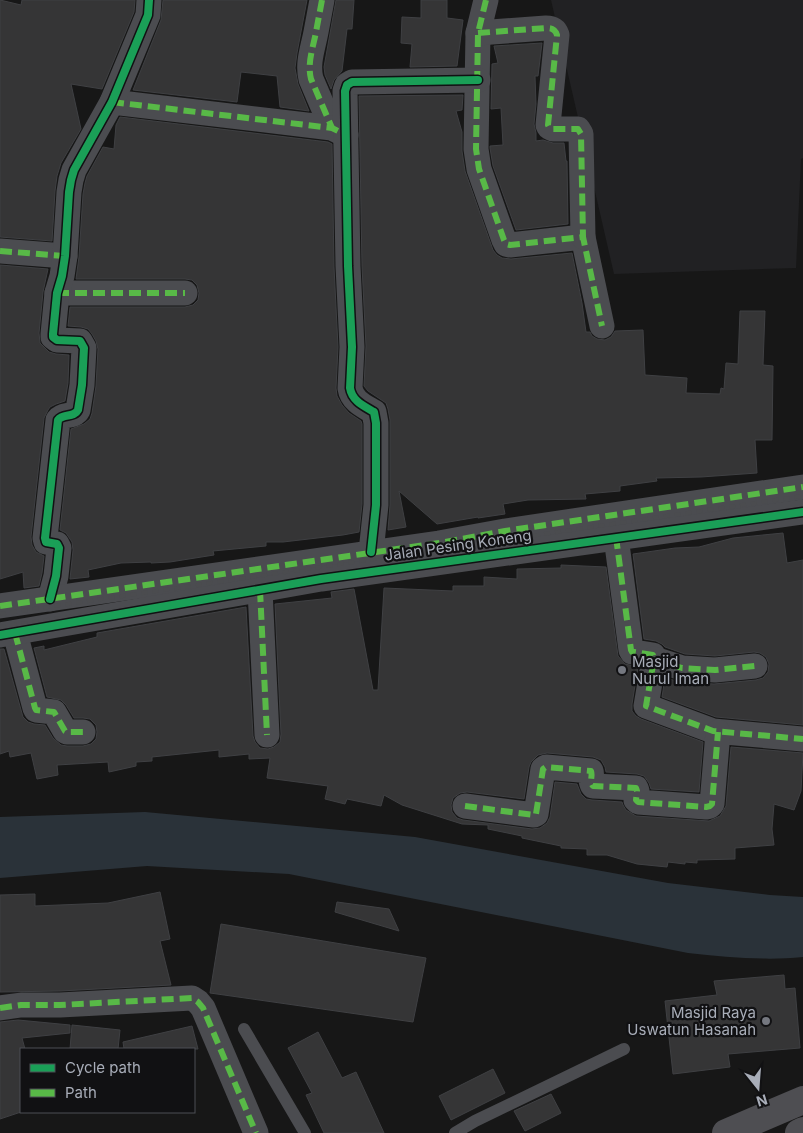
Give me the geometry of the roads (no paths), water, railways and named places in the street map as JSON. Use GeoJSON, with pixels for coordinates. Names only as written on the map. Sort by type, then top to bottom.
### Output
{"type":"FeatureCollection","features":[{"type":"Feature","properties":{"kind":"highway"},"geometry":{"type":"LineString","coordinates":[[726,1133],[803,1100]]}},
{"type":"Feature","properties":{"kind":"highway"},"geometry":{"type":"LineString","coordinates":[[799,1133],[803,1131]]}},
{"type":"Feature","properties":{"kind":"street"},"geometry":{"type":"LineString","coordinates":[[50,599],[56,576],[59,548],[57,544],[46,542],[44,538],[58,420],[61,417],[77,413],[82,385],[84,348],[80,341],[57,340],[53,337],[57,293],[65,256],[69,192],[74,170],[112,102],[148,16],[149,0]]}},
{"type":"Feature","properties":{"kind":"street"},"geometry":{"type":"LineString","coordinates":[[322,0],[309,64],[310,73],[339,131]]}},
{"type":"Feature","properties":{"kind":"street"},"geometry":{"type":"LineString","coordinates":[[486,0],[478,34],[476,149],[479,169],[506,244],[510,246],[583,237]]}},
{"type":"Feature","properties":{"kind":"street"},"geometry":{"type":"LineString","coordinates":[[478,34],[552,28],[557,35],[548,125],[549,128],[553,129],[578,129],[581,134],[583,237],[602,326]]}},
{"type":"Feature","properties":{"kind":"street"},"geometry":{"type":"LineString","coordinates":[[372,552],[376,505],[376,423],[374,412],[354,399],[350,388],[352,346],[339,131],[345,91],[347,85],[352,82],[478,80]]}},
{"type":"Feature","properties":{"kind":"street"},"geometry":{"type":"LineString","coordinates":[[112,102],[339,131]]}},
{"type":"Feature","properties":{"kind":"street"},"geometry":{"type":"LineString","coordinates":[[0,251],[65,256]]}},
{"type":"Feature","properties":{"kind":"street"},"geometry":{"type":"LineString","coordinates":[[57,293],[185,293]]}},
{"type":"Feature","properties":{"kind":"street"},"geometry":{"type":"LineString","coordinates":[[0,606],[439,543],[514,529],[803,487]]}},
{"type":"Feature","properties":{"kind":"street","name":"Jalan Pesing Koneng"},"geometry":{"type":"LineString","coordinates":[[8,634],[321,579],[803,512]]}},
{"type":"Feature","properties":{"kind":"street"},"geometry":{"type":"LineString","coordinates":[[616,537],[631,650],[632,652],[651,654],[654,659],[646,706],[712,731],[803,739]]}},
{"type":"Feature","properties":{"kind":"street"},"geometry":{"type":"LineString","coordinates":[[260,590],[267,735]]}},
{"type":"Feature","properties":{"kind":"street"},"geometry":{"type":"LineString","coordinates":[[8,634],[36,710],[54,712],[65,731],[83,732]]}},
{"type":"Feature","properties":{"kind":"street"},"geometry":{"type":"LineString","coordinates":[[654,659],[682,668],[714,670],[755,666]]}},
{"type":"Feature","properties":{"kind":"street"},"geometry":{"type":"LineString","coordinates":[[465,806],[534,815],[536,814],[543,770],[546,767],[590,771],[592,773],[591,783],[593,786],[636,788],[636,800],[638,802],[710,806],[712,804],[718,732]]}},
{"type":"Feature","properties":{"kind":"street"},"geometry":{"type":"LineString","coordinates":[[0,1008],[21,1005],[60,1005],[192,998],[204,1008],[256,1133]]}},
{"type":"Feature","properties":{"kind":"lane"},"geometry":{"type":"LineString","coordinates":[[244,1029],[305,1133]]}},
{"type":"Feature","properties":{"kind":"lane"},"geometry":{"type":"LineString","coordinates":[[455,1133],[475,1121],[624,1049]]}},
{"type":"Feature","properties":{"kind":"railway"},"geometry":{"type":"LineString","coordinates":[[0,614],[803,496]]}},
{"type":"Feature","properties":{"kind":"railway"},"geometry":{"type":"LineString","coordinates":[[0,627],[803,509]]}},
{"type":"Feature","properties":{"kind":"place","name":"Masjid Nurul Iman"},"geometry":{"type":"Point","coordinates":[622,670]}},
{"type":"Feature","properties":{"kind":"place","name":"Masjid Raya Uswatun Hasanah"},"geometry":{"type":"Point","coordinates":[766,1021]}}]}
